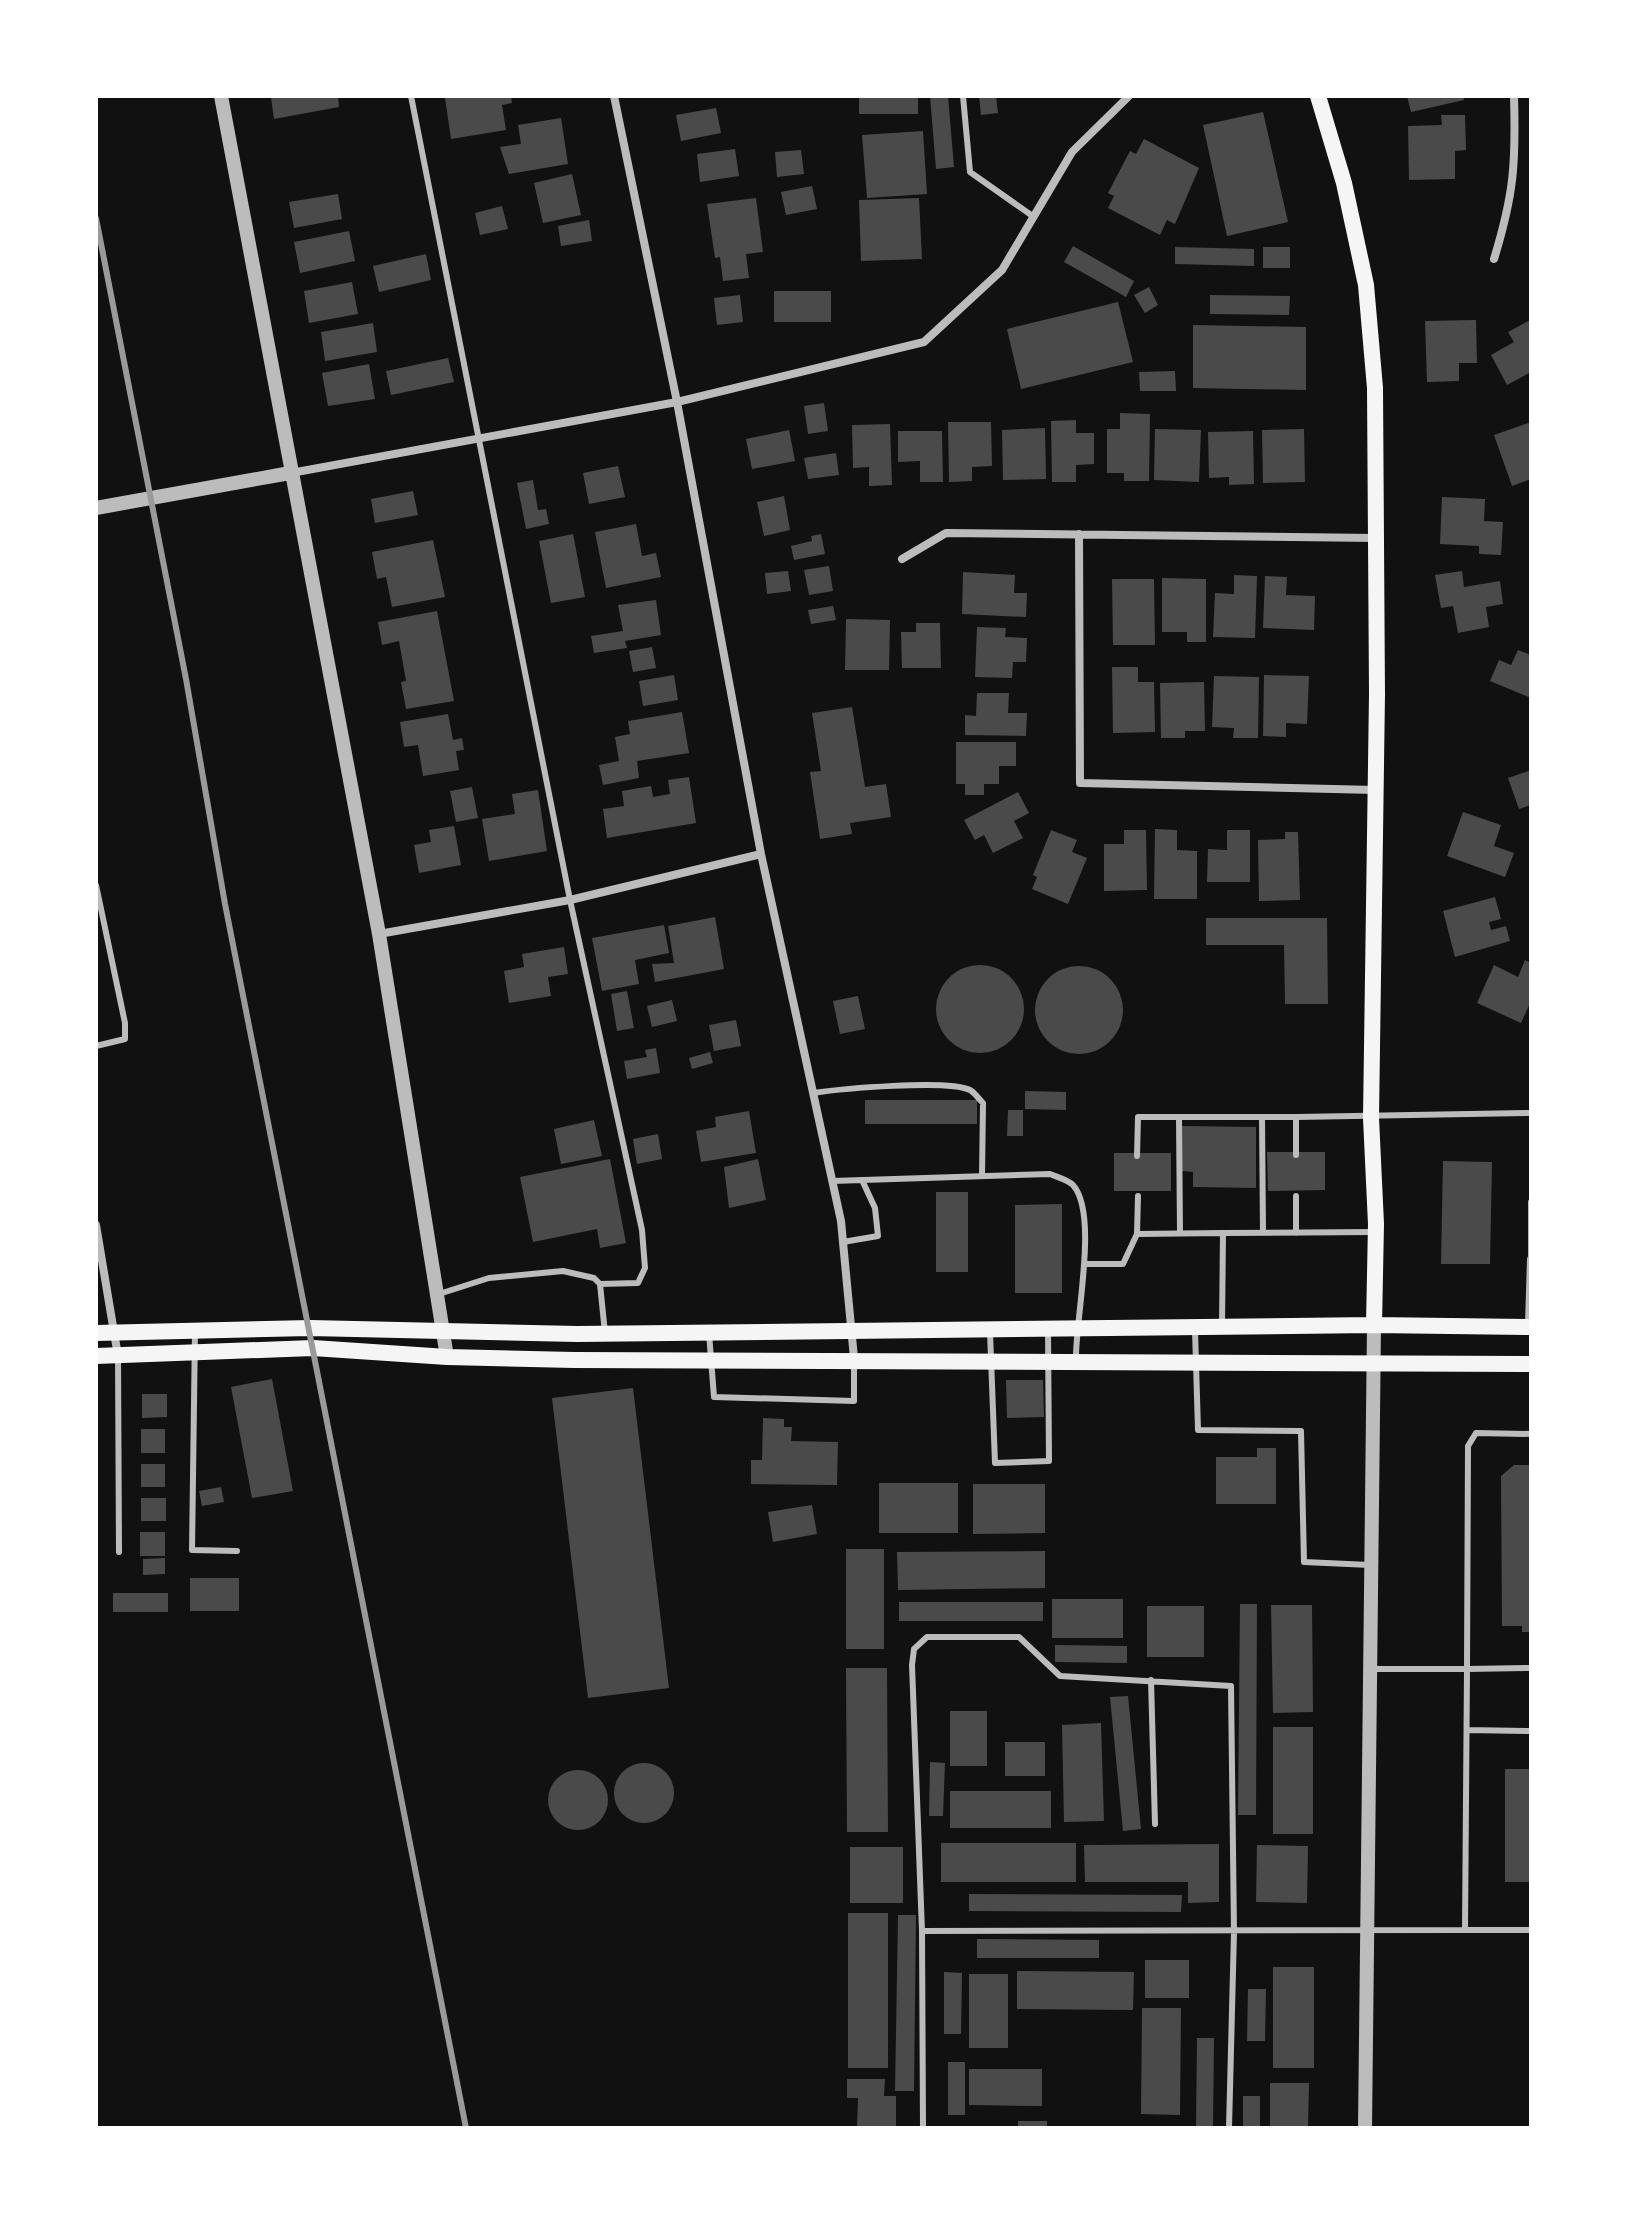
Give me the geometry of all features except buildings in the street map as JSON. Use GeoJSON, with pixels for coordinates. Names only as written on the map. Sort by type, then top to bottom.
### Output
{"type":"FeatureCollection","features":[{"type":"Feature","properties":{"kind":"main road"},"geometry":{"type":"LineString","coordinates":[[1318,96],[1344,183],[1366,285],[1375,388],[1376,790],[1371,1118],[1376,1232],[1374,1325]]}},
{"type":"Feature","properties":{"kind":"main road"},"geometry":{"type":"LineString","coordinates":[[96,1333],[310,1328],[446,1334],[605,1334],[1222,1326],[1530,1327]]}},
{"type":"Feature","properties":{"kind":"main road"},"geometry":{"type":"LineString","coordinates":[[96,1356],[313,1348],[447,1357],[1531,1364]]}},
{"type":"Feature","properties":{"kind":"street"},"geometry":{"type":"LineString","coordinates":[[221,96],[379,934],[446,1334],[447,1357]]}},
{"type":"Feature","properties":{"kind":"street"},"geometry":{"type":"LineString","coordinates":[[614,96],[677,402],[761,854],[832,1181],[843,1242],[854,1358]]}},
{"type":"Feature","properties":{"kind":"street"},"geometry":{"type":"LineString","coordinates":[[96,508],[677,402],[924,342],[1002,270],[1072,152],[1129,96]]}},
{"type":"Feature","properties":{"kind":"street"},"geometry":{"type":"LineString","coordinates":[[1494,259],[1513,187],[1514,96]]}},
{"type":"Feature","properties":{"kind":"street"},"geometry":{"type":"LineString","coordinates":[[902,559],[946,533],[1377,538]]}},
{"type":"Feature","properties":{"kind":"street"},"geometry":{"type":"LineString","coordinates":[[1079,534],[1080,783],[1376,790]]}},
{"type":"Feature","properties":{"kind":"street"},"geometry":{"type":"LineString","coordinates":[[379,934],[570,900],[761,854]]}},
{"type":"Feature","properties":{"kind":"street"},"geometry":{"type":"LineString","coordinates":[[96,1225],[117,1332],[118,1356]]}},
{"type":"Feature","properties":{"kind":"street"},"geometry":{"type":"LineString","coordinates":[[1365,2128],[1374,1325]]}},
{"type":"Feature","properties":{"kind":"lane"},"geometry":{"type":"LineString","coordinates":[[411,96],[570,900],[642,1230],[645,1268],[638,1283],[600,1284]]}},
{"type":"Feature","properties":{"kind":"lane"},"geometry":{"type":"LineString","coordinates":[[963,96],[970,172],[1034,217]]}},
{"type":"Feature","properties":{"kind":"lane"},"geometry":{"type":"LineString","coordinates":[[96,885],[125,1023],[125,1039],[96,1046]]}},
{"type":"Feature","properties":{"kind":"lane"},"geometry":{"type":"LineString","coordinates":[[813,1093],[843,1088],[952,1086],[970,1090],[983,1103],[982,1176]]}},
{"type":"Feature","properties":{"kind":"lane"},"geometry":{"type":"LineString","coordinates":[[1137,1156],[1138,1117],[1371,1118],[1531,1113]]}},
{"type":"Feature","properties":{"kind":"lane"},"geometry":{"type":"LineString","coordinates":[[1179,1117],[1180,1233]]}},
{"type":"Feature","properties":{"kind":"lane"},"geometry":{"type":"LineString","coordinates":[[1262,1117],[1263,1233]]}},
{"type":"Feature","properties":{"kind":"lane"},"geometry":{"type":"LineString","coordinates":[[1296,1117],[1296,1155]]}},
{"type":"Feature","properties":{"kind":"lane"},"geometry":{"type":"LineString","coordinates":[[832,1181],[1050,1174],[1072,1184],[1084,1206],[1084,1264],[1076,1328],[1076,1359]]}},
{"type":"Feature","properties":{"kind":"lane"},"geometry":{"type":"LineString","coordinates":[[843,1242],[878,1236],[875,1208],[862,1180]]}},
{"type":"Feature","properties":{"kind":"lane"},"geometry":{"type":"LineString","coordinates":[[1084,1264],[1123,1264],[1137,1234],[1138,1196]]}},
{"type":"Feature","properties":{"kind":"lane"},"geometry":{"type":"LineString","coordinates":[[1296,1196],[1296,1233]]}},
{"type":"Feature","properties":{"kind":"lane"},"geometry":{"type":"LineString","coordinates":[[1530,1327],[1531,1202]]}},
{"type":"Feature","properties":{"kind":"lane"},"geometry":{"type":"LineString","coordinates":[[1137,1234],[1376,1232]]}},
{"type":"Feature","properties":{"kind":"lane"},"geometry":{"type":"LineString","coordinates":[[1222,1326],[1223,1233]]}},
{"type":"Feature","properties":{"kind":"lane"},"geometry":{"type":"LineString","coordinates":[[439,1294],[489,1278],[563,1271],[594,1278],[600,1284],[605,1334]]}},
{"type":"Feature","properties":{"kind":"lane"},"geometry":{"type":"LineString","coordinates":[[1195,1327],[1198,1430],[1301,1431],[1304,1562],[1371,1565]]}},
{"type":"Feature","properties":{"kind":"lane"},"geometry":{"type":"LineString","coordinates":[[990,1328],[995,1463],[1049,1461],[1048,1328]]}},
{"type":"Feature","properties":{"kind":"lane"},"geometry":{"type":"LineString","coordinates":[[195,1331],[192,1550],[237,1551]]}},
{"type":"Feature","properties":{"kind":"lane"},"geometry":{"type":"LineString","coordinates":[[709,1332],[714,1397],[854,1401],[854,1358]]}},
{"type":"Feature","properties":{"kind":"lane"},"geometry":{"type":"LineString","coordinates":[[118,1356],[119,1552]]}},
{"type":"Feature","properties":{"kind":"lane"},"geometry":{"type":"LineString","coordinates":[[1465,1930],[1468,1446],[1476,1433],[1531,1434]]}},
{"type":"Feature","properties":{"kind":"lane"},"geometry":{"type":"LineString","coordinates":[[923,2128],[922,1931],[912,1665],[920,1640],[927,1637],[1019,1637],[1060,1676],[1231,1686],[1234,1932],[1229,2128]]}},
{"type":"Feature","properties":{"kind":"lane"},"geometry":{"type":"LineString","coordinates":[[1369,1669],[1531,1668]]}},
{"type":"Feature","properties":{"kind":"lane"},"geometry":{"type":"LineString","coordinates":[[1151,1680],[1155,1824]]}},
{"type":"Feature","properties":{"kind":"lane"},"geometry":{"type":"LineString","coordinates":[[1467,1730],[1531,1731]]}},
{"type":"Feature","properties":{"kind":"lane"},"geometry":{"type":"LineString","coordinates":[[922,1931],[1531,1930]]}},
{"type":"Feature","properties":{"kind":"railway"},"geometry":{"type":"LineString","coordinates":[[96,218],[186,679],[225,904],[466,2128]]}}]}
